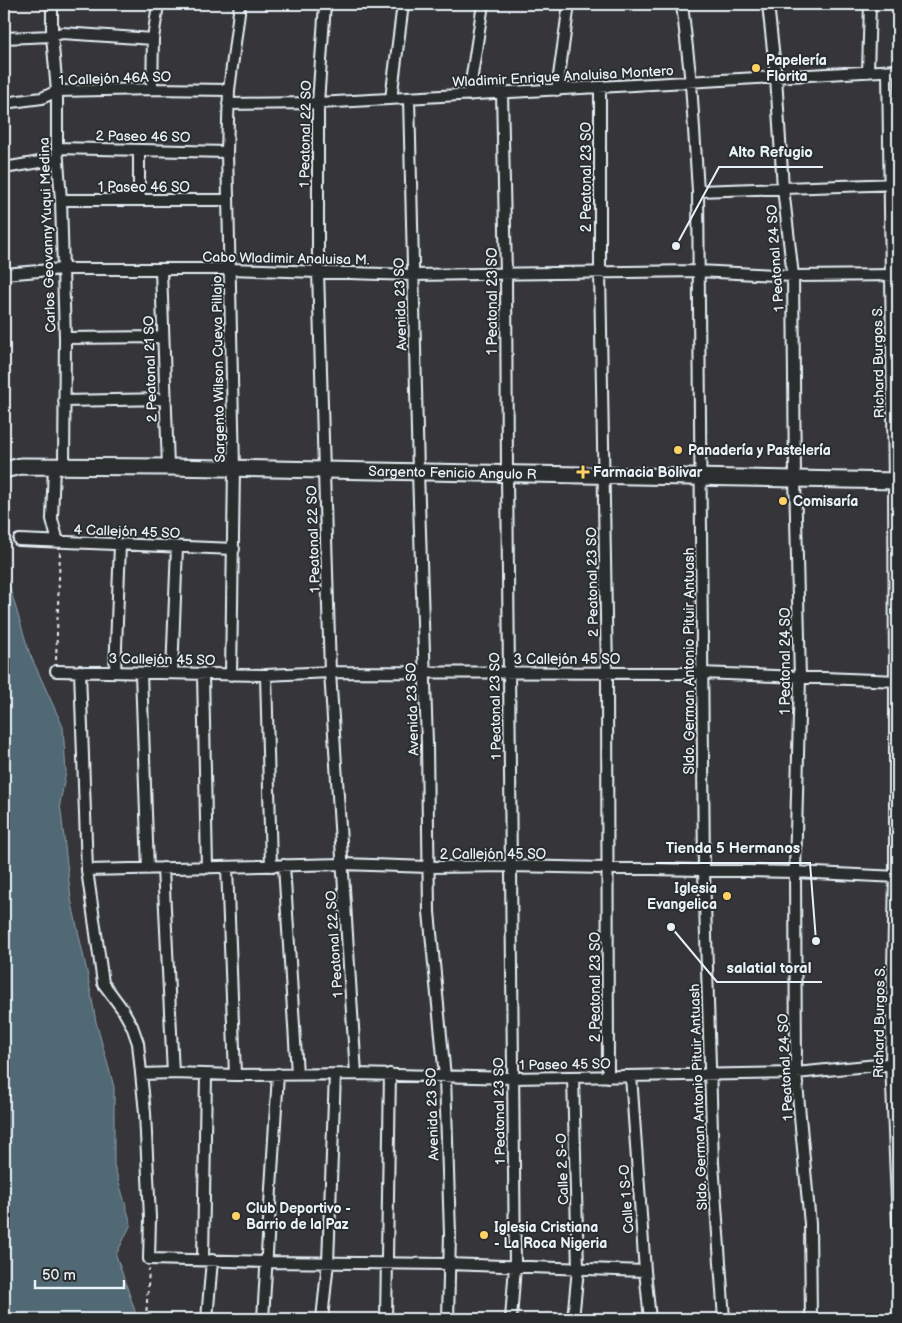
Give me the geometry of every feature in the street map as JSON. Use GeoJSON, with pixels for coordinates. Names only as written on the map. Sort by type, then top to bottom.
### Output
{"type":"FeatureCollection","features":[{"type":"Feature","properties":{"kind":"street","name":"Carlos Geovanny Yuqui Medina"},"geometry":{"type":"LineString","coordinates":[[52,4],[52,36],[57,91],[57,148],[61,200],[65,338],[64,401],[59,466],[52,519],[58,542]]}},
{"type":"Feature","properties":{"kind":"street"},"geometry":{"type":"LineString","coordinates":[[152,89],[153,39],[158,4]]}},
{"type":"Feature","properties":{"kind":"street","name":"Sargento Wilson Cueva Pillajo"},"geometry":{"type":"LineString","coordinates":[[232,674],[234,468],[227,152],[229,90],[240,4]]}},
{"type":"Feature","properties":{"kind":"street","name":"1 Peatonal 22 SO"},"geometry":{"type":"LineString","coordinates":[[325,4],[318,103],[318,271],[330,672],[356,1074]]}},
{"type":"Feature","properties":{"kind":"street"},"geometry":{"type":"LineString","coordinates":[[391,99],[403,4]]}},
{"type":"Feature","properties":{"kind":"street"},"geometry":{"type":"LineString","coordinates":[[469,94],[483,4]]}},
{"type":"Feature","properties":{"kind":"street"},"geometry":{"type":"LineString","coordinates":[[557,90],[570,4]]}},
{"type":"Feature","properties":{"kind":"street","name":"Sldo. German Antonio Pituir Antuash"},"geometry":{"type":"LineString","coordinates":[[682,4],[691,83],[698,191],[704,871],[713,1163],[724,1319]]}},
{"type":"Feature","properties":{"kind":"street","name":"1 Peatonal 24 SO"},"geometry":{"type":"LineString","coordinates":[[768,4],[776,77],[783,188],[793,276],[795,478],[800,677],[795,872],[796,1073],[810,1224],[811,1319]]}},
{"type":"Feature","properties":{"kind":"street"},"geometry":{"type":"LineString","coordinates":[[868,72],[870,4]]}},
{"type":"Feature","properties":{"kind":"street"},"geometry":{"type":"LineString","coordinates":[[4,38],[52,36],[67,33],[153,39]]}},
{"type":"Feature","properties":{"kind":"street","name":"Wladimir Enrique Analuisa Montero"},"geometry":{"type":"LineString","coordinates":[[228,104],[318,103],[893,70]]}},
{"type":"Feature","properties":{"kind":"street","name":"Richard Burgos S."},"geometry":{"type":"LineString","coordinates":[[893,70],[896,481],[895,1063],[898,1223]]}},
{"type":"Feature","properties":{"kind":"street","name":"2 Peatonal 23 SO"},"geometry":{"type":"LineString","coordinates":[[600,88],[600,272],[609,869],[608,1077]]}},
{"type":"Feature","properties":{"kind":"street","name":"1 Callejón 46A SO"},"geometry":{"type":"LineString","coordinates":[[4,103],[42,98],[57,91],[229,90]]}},
{"type":"Feature","properties":{"kind":"street","name":"1 Peatonal 23 SO"},"geometry":{"type":"LineString","coordinates":[[502,93],[506,274],[516,1266],[511,1319]]}},
{"type":"Feature","properties":{"kind":"street","name":"Avenida 23 SO"},"geometry":{"type":"LineString","coordinates":[[409,98],[412,275],[427,743],[429,912],[445,1077],[450,1234],[448,1319]]}},
{"type":"Feature","properties":{"kind":"street","name":"2 Paseo 46 SO"},"geometry":{"type":"LineString","coordinates":[[57,148],[227,152]]}},
{"type":"Feature","properties":{"kind":"street"},"geometry":{"type":"LineString","coordinates":[[139,150],[139,200]]}},
{"type":"Feature","properties":{"kind":"street"},"geometry":{"type":"LineString","coordinates":[[4,168],[58,159]]}},
{"type":"Feature","properties":{"kind":"street"},"geometry":{"type":"LineString","coordinates":[[698,191],[894,185]]}},
{"type":"Feature","properties":{"kind":"street","name":"1 Paseo 46 SO"},"geometry":{"type":"LineString","coordinates":[[61,200],[227,200]]}},
{"type":"Feature","properties":{"kind":"street","name":"Cabo Wladimir Analuisa M."},"geometry":{"type":"LineString","coordinates":[[4,274],[62,269],[229,269],[412,275],[698,271],[793,276],[894,275]]}},
{"type":"Feature","properties":{"kind":"street","name":"2 Peatonal 21 SO"},"geometry":{"type":"LineString","coordinates":[[161,270],[168,467]]}},
{"type":"Feature","properties":{"kind":"street"},"geometry":{"type":"LineString","coordinates":[[65,338],[162,337]]}},
{"type":"Feature","properties":{"kind":"street"},"geometry":{"type":"LineString","coordinates":[[64,401],[165,400]]}},
{"type":"Feature","properties":{"kind":"street","name":"Sargento Fenicio Angulo R"},"geometry":{"type":"LineString","coordinates":[[5,469],[21,466],[168,467],[896,481]]}},
{"type":"Feature","properties":{"kind":"street","name":"4 Callejón 45 SO"},"geometry":{"type":"LineString","coordinates":[[19,540],[234,549]]}},
{"type":"Feature","properties":{"kind":"street"},"geometry":{"type":"LineString","coordinates":[[115,672],[120,545]]}},
{"type":"Feature","properties":{"kind":"street"},"geometry":{"type":"LineString","coordinates":[[172,673],[177,546]]}},
{"type":"Feature","properties":{"kind":"street","name":"3 Callejón 45 SO"},"geometry":{"type":"LineString","coordinates":[[56,671],[266,676],[330,672],[702,673],[896,681]]}},
{"type":"Feature","properties":{"kind":"street"},"geometry":{"type":"LineString","coordinates":[[80,671],[88,870],[103,983],[123,1010],[132,1026],[138,1043],[146,1113],[150,1218],[149,1259],[449,1264],[644,1271]]}},
{"type":"Feature","properties":{"kind":"street"},"geometry":{"type":"LineString","coordinates":[[141,672],[148,869]]}},
{"type":"Feature","properties":{"kind":"street"},"geometry":{"type":"LineString","coordinates":[[203,674],[207,868]]}},
{"type":"Feature","properties":{"kind":"street"},"geometry":{"type":"LineString","coordinates":[[266,676],[271,866]]}},
{"type":"Feature","properties":{"kind":"street","name":"2 Callejón 45 SO"},"geometry":{"type":"LineString","coordinates":[[88,870],[343,864],[795,872],[896,877]]}},
{"type":"Feature","properties":{"kind":"street"},"geometry":{"type":"LineString","coordinates":[[284,865],[297,1074]]}},
{"type":"Feature","properties":{"kind":"street"},"geometry":{"type":"LineString","coordinates":[[227,867],[235,1076]]}},
{"type":"Feature","properties":{"kind":"street"},"geometry":{"type":"LineString","coordinates":[[163,868],[173,1073]]}},
{"type":"Feature","properties":{"kind":"street","name":"1 Paseo 45 SO"},"geometry":{"type":"LineString","coordinates":[[142,1074],[173,1073],[235,1076],[390,1074],[513,1078],[608,1077],[796,1073],[895,1063]]}},
{"type":"Feature","properties":{"kind":"street"},"geometry":{"type":"LineString","coordinates":[[263,1319],[278,1074]]}},
{"type":"Feature","properties":{"kind":"street"},"geometry":{"type":"LineString","coordinates":[[322,1319],[328,1262],[335,1074]]}},
{"type":"Feature","properties":{"kind":"street"},"geometry":{"type":"LineString","coordinates":[[386,1319],[390,1074]]}},
{"type":"Feature","properties":{"kind":"street"},"geometry":{"type":"LineString","coordinates":[[206,1075],[207,1319]]}},
{"type":"Feature","properties":{"kind":"street","name":"Calle 1 S-O"},"geometry":{"type":"LineString","coordinates":[[631,1076],[644,1271],[650,1319]]}},
{"type":"Feature","properties":{"kind":"street","name":"Calle 2 S-O"},"geometry":{"type":"LineString","coordinates":[[573,1077],[578,1269],[573,1319]]}},
{"type":"Feature","properties":{"kind":"path"},"geometry":{"type":"LineString","coordinates":[[56,671],[60,551],[58,542]]}},
{"type":"Feature","properties":{"kind":"path"},"geometry":{"type":"LineString","coordinates":[[146,1319],[149,1259]]}},
{"type":"Feature","properties":{"kind":"water"},"geometry":{"type":"Polygon","coordinates":[[[4,568],[29,652],[63,727],[66,772],[60,803],[71,899],[96,1022],[114,1087],[114,1165],[131,1224],[116,1255],[135,1311],[135,1319],[4,1319],[4,568]]]}},
{"type":"Feature","properties":{"kind":"place","name":"Papelería Florita"},"geometry":{"type":"Point","coordinates":[756,68]}},
{"type":"Feature","properties":{"kind":"place","name":"Alto Refugio"},"geometry":{"type":"Point","coordinates":[676,246]}},
{"type":"Feature","properties":{"kind":"place","name":"Panadería y Pastelería"},"geometry":{"type":"Point","coordinates":[678,450]}},
{"type":"Feature","properties":{"kind":"place","name":"Farmacia Bolivar"},"geometry":{"type":"Point","coordinates":[583,472]}},
{"type":"Feature","properties":{"kind":"place","name":"Comisaría"},"geometry":{"type":"Point","coordinates":[783,501]}},
{"type":"Feature","properties":{"kind":"place","name":"Iglesia Evangelica"},"geometry":{"type":"Point","coordinates":[727,896]}},
{"type":"Feature","properties":{"kind":"place","name":"salatial toral"},"geometry":{"type":"Point","coordinates":[671,927]}},
{"type":"Feature","properties":{"kind":"place","name":"Tienda 5 Hermanos"},"geometry":{"type":"Point","coordinates":[816,941]}},
{"type":"Feature","properties":{"kind":"place","name":"Club Deportivo - Barrio de la Paz"},"geometry":{"type":"Point","coordinates":[236,1216]}},
{"type":"Feature","properties":{"kind":"place","name":"Iglesia Cristiana - La Roca Nigeria"},"geometry":{"type":"Point","coordinates":[484,1235]}}]}
